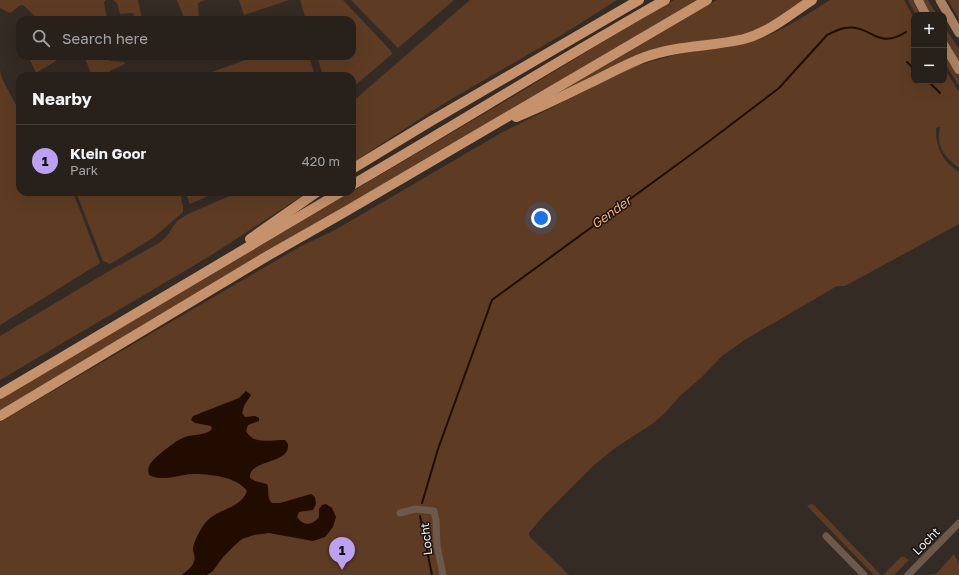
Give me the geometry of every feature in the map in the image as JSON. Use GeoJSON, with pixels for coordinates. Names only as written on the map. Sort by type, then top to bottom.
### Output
{"type":"FeatureCollection","features":[{"type":"Feature","properties":{"kind":"highway"},"geometry":{"type":"LineString","coordinates":[[576,37],[624,0]]}},
{"type":"Feature","properties":{"kind":"highway"},"geometry":{"type":"LineString","coordinates":[[356,167],[639,0]]}},
{"type":"Feature","properties":{"kind":"highway"},"geometry":{"type":"LineString","coordinates":[[356,183],[665,0]]}},
{"type":"Feature","properties":{"kind":"highway"},"geometry":{"type":"LineString","coordinates":[[0,416],[269,255],[707,0]]}},
{"type":"Feature","properties":{"kind":"highway"},"geometry":{"type":"LineString","coordinates":[[483,131],[535,110],[630,63],[646,57],[675,49],[736,40],[757,34],[785,19],[812,0]]}},
{"type":"Feature","properties":{"kind":"highway"},"geometry":{"type":"LineString","coordinates":[[222,262],[258,233],[311,196]]}},
{"type":"Feature","properties":{"kind":"highway"},"geometry":{"type":"LineString","coordinates":[[0,394],[334,196]]}},
{"type":"Feature","properties":{"kind":"main road"},"geometry":{"type":"LineString","coordinates":[[918,0],[924,12]]}},
{"type":"Feature","properties":{"kind":"main road"},"geometry":{"type":"LineString","coordinates":[[940,0],[959,33]]}},
{"type":"Feature","properties":{"kind":"main road"},"geometry":{"type":"LineString","coordinates":[[946,48],[959,70]]}},
{"type":"Feature","properties":{"kind":"street","name":"Locht"},"geometry":{"type":"LineString","coordinates":[[400,513],[415,509],[434,511],[436,520],[437,545],[443,575]]}},
{"type":"Feature","properties":{"kind":"street","name":"Locht"},"geometry":{"type":"LineString","coordinates":[[908,575],[959,523]]}},
{"type":"Feature","properties":{"kind":"street"},"geometry":{"type":"LineString","coordinates":[[826,536],[864,575]]}},
{"type":"Feature","properties":{"kind":"shaded area"},"geometry":{"type":"Polygon","coordinates":[[[0,0],[106,0],[104,2],[106,16],[35,16],[23,5],[19,6],[10,13],[0,8],[0,0]]]}},
{"type":"Feature","properties":{"kind":"shaded area"},"geometry":{"type":"Polygon","coordinates":[[[113,0],[138,0],[141,16],[134,16],[133,13],[120,14],[117,3],[113,0]]]}},
{"type":"Feature","properties":{"kind":"shaded area"},"geometry":{"type":"Polygon","coordinates":[[[177,0],[206,0],[198,3],[199,16],[183,16],[177,0]]]}},
{"type":"Feature","properties":{"kind":"shaded area"},"geometry":{"type":"Polygon","coordinates":[[[239,0],[289,0],[244,15],[239,0]]]}},
{"type":"Feature","properties":{"kind":"shaded area"},"geometry":{"type":"Polygon","coordinates":[[[300,0],[343,0],[391,51],[392,54],[356,85],[356,72],[322,72],[318,60],[356,60],[356,16],[305,16],[300,0]]]}},
{"type":"Feature","properties":{"kind":"shaded area"},"geometry":{"type":"Polygon","coordinates":[[[351,0],[454,0],[398,48],[351,0]]]}},
{"type":"Feature","properties":{"kind":"shaded area"},"geometry":{"type":"Polygon","coordinates":[[[470,0],[617,0],[565,33],[443,104],[356,160],[356,99],[470,0]]]}},
{"type":"Feature","properties":{"kind":"shaded area"},"geometry":{"type":"Polygon","coordinates":[[[674,0],[698,0],[0,411],[0,399],[344,196],[356,196],[356,189],[674,0]]]}},
{"type":"Feature","properties":{"kind":"shaded area"},"geometry":{"type":"Polygon","coordinates":[[[717,0],[809,0],[779,20],[744,36],[685,45],[558,93],[717,0]]]}},
{"type":"Feature","properties":{"kind":"shaded area"},"geometry":{"type":"Polygon","coordinates":[[[830,0],[904,0],[911,13],[911,84],[947,84],[947,73],[959,92],[959,168],[945,155],[940,146],[940,127],[936,128],[936,135],[939,148],[944,159],[959,172],[959,224],[845,286],[837,286],[746,339],[722,356],[702,377],[681,395],[663,415],[615,448],[593,466],[544,515],[529,533],[530,537],[569,575],[0,575],[0,422],[301,246],[335,230],[501,133],[633,67],[692,51],[740,45],[768,36],[790,25],[830,0]]]}},
{"type":"Feature","properties":{"kind":"shaded area"},"geometry":{"type":"Polygon","coordinates":[[[908,0],[912,0],[919,12],[914,12],[908,0]]]}},
{"type":"Feature","properties":{"kind":"shaded area"},"geometry":{"type":"Polygon","coordinates":[[[920,0],[928,0],[935,12],[927,12],[920,0]]]}},
{"type":"Feature","properties":{"kind":"shaded area"},"geometry":{"type":"Polygon","coordinates":[[[948,0],[959,0],[959,19],[949,2],[948,0]]]}},
{"type":"Feature","properties":{"kind":"shaded area"},"geometry":{"type":"Polygon","coordinates":[[[947,31],[959,49],[959,64],[947,45],[947,31]]]}},
{"type":"Feature","properties":{"kind":"shaded area"},"geometry":{"type":"Polygon","coordinates":[[[947,59],[959,78],[959,86],[947,67],[947,59]]]}},
{"type":"Feature","properties":{"kind":"shaded area"},"geometry":{"type":"Polygon","coordinates":[[[30,60],[57,60],[38,72],[36,72],[30,60]]]}},
{"type":"Feature","properties":{"kind":"shaded area"},"geometry":{"type":"Polygon","coordinates":[[[86,60],[109,60],[124,62],[125,64],[109,72],[90,72],[86,60]]]}},
{"type":"Feature","properties":{"kind":"shaded area"},"geometry":{"type":"Polygon","coordinates":[[[245,60],[310,60],[314,72],[212,72],[245,60]]]}},
{"type":"Feature","properties":{"kind":"shaded area"},"geometry":{"type":"Polygon","coordinates":[[[0,70],[2,79],[16,105],[16,196],[75,196],[100,263],[0,325],[0,70]]]}},
{"type":"Feature","properties":{"kind":"shaded area"},"geometry":{"type":"Polygon","coordinates":[[[78,196],[181,196],[183,212],[153,238],[110,264],[103,261],[78,196]]]}},
{"type":"Feature","properties":{"kind":"shaded area"},"geometry":{"type":"Polygon","coordinates":[[[187,196],[208,196],[190,204],[187,196]]]}},
{"type":"Feature","properties":{"kind":"shaded area"},"geometry":{"type":"Polygon","coordinates":[[[230,196],[302,196],[210,256],[0,380],[0,336],[159,243],[166,237],[177,221],[188,214],[230,196]]]}},
{"type":"Feature","properties":{"kind":"shaded area"},"geometry":{"type":"Polygon","coordinates":[[[246,391],[251,395],[244,406],[242,413],[245,417],[255,416],[259,418],[259,421],[248,425],[246,431],[249,436],[263,441],[285,440],[288,444],[284,455],[254,469],[250,478],[267,484],[269,498],[272,503],[280,503],[311,494],[315,497],[316,504],[313,510],[299,512],[297,517],[305,524],[314,522],[319,517],[319,509],[322,505],[326,504],[332,508],[336,517],[333,527],[325,537],[313,541],[269,533],[254,535],[242,539],[223,557],[213,571],[207,575],[182,575],[191,567],[193,563],[195,558],[193,546],[204,524],[211,517],[235,505],[244,497],[247,491],[236,482],[214,475],[192,474],[165,478],[154,477],[149,475],[148,471],[150,464],[177,441],[188,436],[206,433],[212,429],[211,426],[195,423],[191,420],[193,416],[239,398],[246,391]]]}},
{"type":"Feature","properties":{"kind":"shaded area"},"geometry":{"type":"Polygon","coordinates":[[[811,504],[814,505],[881,575],[874,575],[807,506],[811,504]]]}},
{"type":"Feature","properties":{"kind":"shaded area"},"geometry":{"type":"Polygon","coordinates":[[[954,554],[959,564],[959,575],[929,575],[936,574],[954,554]]]}},
{"type":"Feature","properties":{"kind":"shaded area"},"geometry":{"type":"Polygon","coordinates":[[[901,557],[909,560],[894,575],[883,575],[901,557]]]}},
{"type":"Feature","properties":{"kind":"waterway","name":"Gender"},"geometry":{"type":"LineString","coordinates":[[422,503],[438,449],[492,300],[708,142],[779,88],[827,35],[845,28],[862,30],[874,36],[888,39],[906,32]]}},
{"type":"Feature","properties":{"kind":"waterway"},"geometry":{"type":"LineString","coordinates":[[907,62],[911,66]]}},
{"type":"Feature","properties":{"kind":"waterway"},"geometry":{"type":"LineString","coordinates":[[931,84],[940,93]]}},
{"type":"Feature","properties":{"kind":"waterway","name":"Gender"},"geometry":{"type":"LineString","coordinates":[[420,516],[432,575]]}},
{"type":"Feature","properties":{"kind":"place","name":"Klein Goor"},"geometry":{"type":"Point","coordinates":[342,570]}}]}
